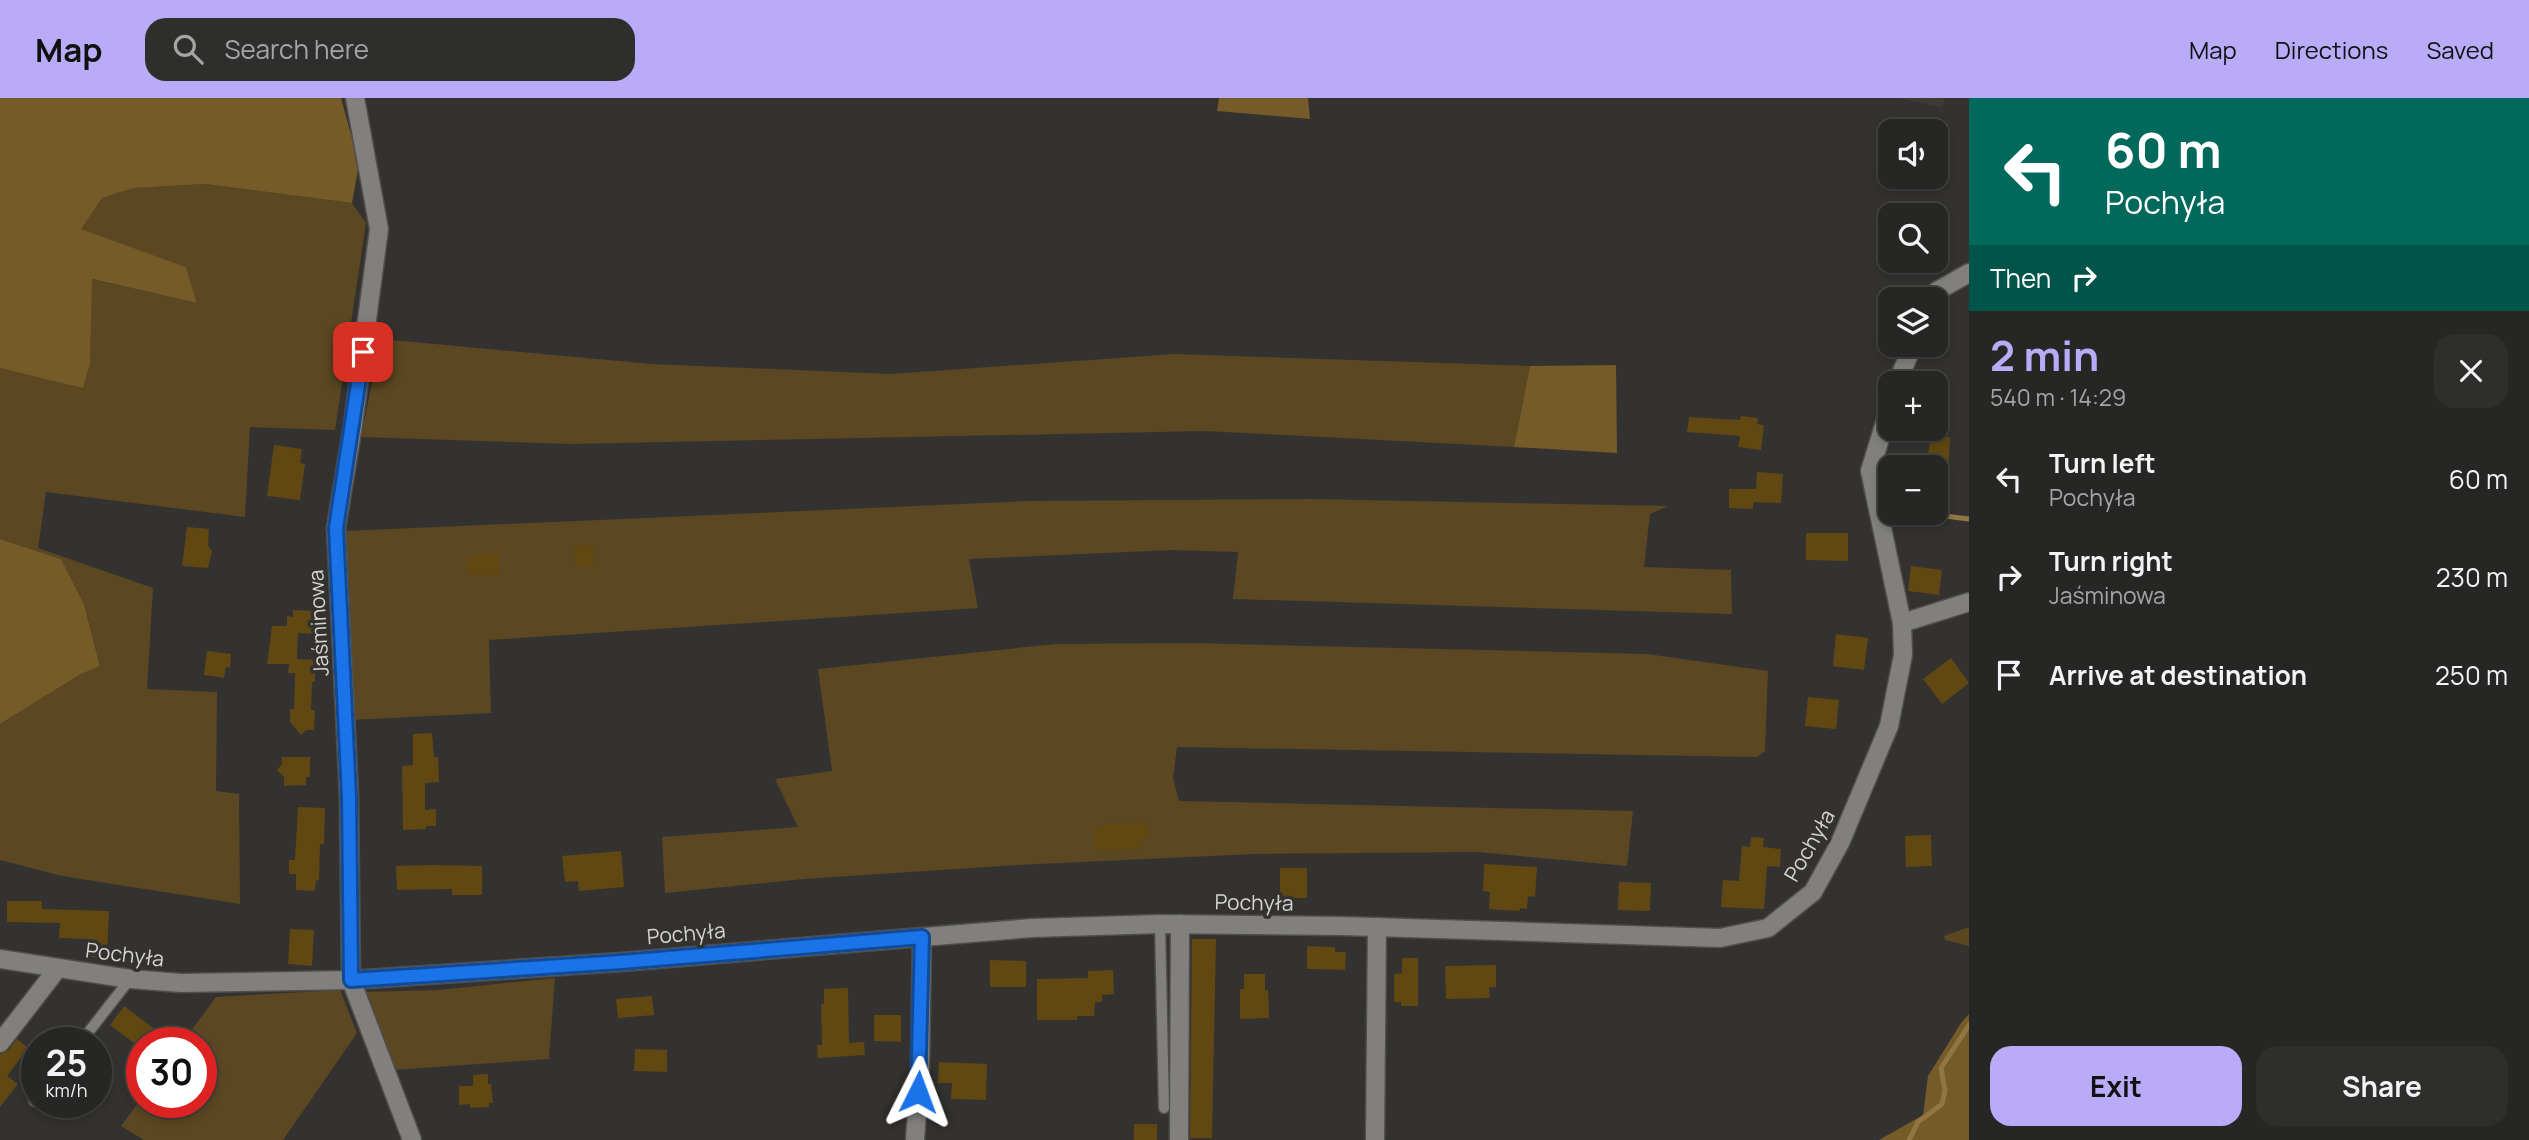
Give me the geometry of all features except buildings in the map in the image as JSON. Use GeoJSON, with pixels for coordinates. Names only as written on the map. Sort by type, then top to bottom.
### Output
{"type":"FeatureCollection","features":[{"type":"Feature","properties":{"kind":"street","name":"Jaśminowa"},"geometry":{"type":"LineString","coordinates":[[355,98],[379,229],[353,425],[336,528],[349,796],[351,980],[412,1140]]}},
{"type":"Feature","properties":{"kind":"street"},"geometry":{"type":"LineString","coordinates":[[1944,287],[1969,273]]}},
{"type":"Feature","properties":{"kind":"street","name":"Pochyła"},"geometry":{"type":"LineString","coordinates":[[0,960],[131,979],[181,983],[351,980],[621,962],[1032,928],[1180,924],[1377,927],[1720,938],[1768,928],[1813,892],[1840,843],[1889,726],[1903,655],[1902,623],[1870,471],[1879,441]]}},
{"type":"Feature","properties":{"kind":"street"},"geometry":{"type":"LineString","coordinates":[[1902,623],[1969,601]]}},
{"type":"Feature","properties":{"kind":"street"},"geometry":{"type":"LineString","coordinates":[[1179,1140],[1180,924]]}},
{"type":"Feature","properties":{"kind":"street"},"geometry":{"type":"LineString","coordinates":[[1375,1140],[1377,927]]}},
{"type":"Feature","properties":{"kind":"street"},"geometry":{"type":"LineString","coordinates":[[915,1140],[920,1068],[922,937]]}},
{"type":"Feature","properties":{"kind":"street"},"geometry":{"type":"LineString","coordinates":[[0,1042],[58,968]]}},
{"type":"Feature","properties":{"kind":"lane"},"geometry":{"type":"LineString","coordinates":[[1160,924],[1164,1108]]}},
{"type":"Feature","properties":{"kind":"lane"},"geometry":{"type":"LineString","coordinates":[[93,1027],[131,979]]}},
{"type":"Feature","properties":{"kind":"shaded area"},"geometry":{"type":"Polygon","coordinates":[[[0,98],[341,98],[359,164],[352,203],[205,184],[134,188],[102,198],[81,229],[186,267],[197,303],[92,279],[90,364],[83,388],[0,368],[0,98]]]}},
{"type":"Feature","properties":{"kind":"shaded area"},"geometry":{"type":"Polygon","coordinates":[[[1219,98],[1308,98],[1310,119],[1217,111],[1219,98]]]}},
{"type":"Feature","properties":{"kind":"shaded area"},"geometry":{"type":"Polygon","coordinates":[[[1900,98],[1945,98],[1942,108],[1900,98]]]}},
{"type":"Feature","properties":{"kind":"shaded area"},"geometry":{"type":"Polygon","coordinates":[[[205,184],[352,203],[366,223],[335,430],[250,427],[245,517],[46,492],[38,548],[153,588],[147,689],[217,692],[216,791],[239,794],[240,904],[62,876],[0,860],[0,724],[100,665],[84,604],[61,559],[0,539],[0,368],[83,387],[90,364],[91,279],[197,303],[186,267],[80,229],[102,198],[134,188],[205,184]]]}},
{"type":"Feature","properties":{"kind":"shaded area"},"geometry":{"type":"Polygon","coordinates":[[[381,339],[652,364],[890,374],[1175,354],[1530,366],[1514,447],[1205,431],[572,444],[361,437],[381,339]]]}},
{"type":"Feature","properties":{"kind":"shaded area"},"geometry":{"type":"Polygon","coordinates":[[[1616,365],[1617,453],[1514,447],[1530,366],[1616,365]]]}},
{"type":"Feature","properties":{"kind":"shaded area"},"geometry":{"type":"Polygon","coordinates":[[[1310,499],[1668,506],[1650,514],[1644,567],[1731,570],[1732,614],[1233,599],[1238,552],[1172,550],[969,559],[978,608],[489,640],[491,713],[351,720],[346,531],[1030,501],[1310,499]]]}},
{"type":"Feature","properties":{"kind":"shaded area"},"geometry":{"type":"Polygon","coordinates":[[[0,539],[61,559],[84,604],[100,666],[81,674],[0,724],[0,539]]]}},
{"type":"Feature","properties":{"kind":"shaded area"},"geometry":{"type":"Polygon","coordinates":[[[1191,643],[1647,654],[1768,671],[1765,751],[1757,757],[1177,747],[1173,778],[1179,801],[1633,811],[1627,866],[1477,852],[1254,854],[1017,865],[804,879],[665,893],[662,837],[798,827],[775,779],[832,771],[818,669],[1055,644],[1191,643]]]}},
{"type":"Feature","properties":{"kind":"shaded area"},"geometry":{"type":"Polygon","coordinates":[[[1969,927],[1969,946],[1945,940],[1944,936],[1969,927]]]}},
{"type":"Feature","properties":{"kind":"shaded area"},"geometry":{"type":"Polygon","coordinates":[[[555,978],[549,1059],[394,1070],[361,992],[438,990],[555,978]]]}},
{"type":"Feature","properties":{"kind":"shaded area"},"geometry":{"type":"Polygon","coordinates":[[[340,990],[357,1033],[283,1140],[144,1140],[121,1126],[127,1118],[217,1118],[217,1027],[194,1027],[216,997],[340,990]]]}},
{"type":"Feature","properties":{"kind":"shaded area"},"geometry":{"type":"Polygon","coordinates":[[[1969,1014],[1969,1140],[1879,1140],[1923,1115],[1928,1076],[1969,1014]]]}},
{"type":"Feature","properties":{"kind":"waterway"},"geometry":{"type":"LineString","coordinates":[[1948,516],[1969,519]]}},
{"type":"Feature","properties":{"kind":"waterway"},"geometry":{"type":"LineString","coordinates":[[1909,1140],[1918,1122],[1942,1104],[1945,1091],[1941,1068],[1969,1025]]}},
{"type":"Feature","properties":{"kind":"route"},"geometry":{"type":"LineString","coordinates":[[363,352],[336,528],[349,796],[351,980],[621,962],[922,937],[918,1092]]}}]}
